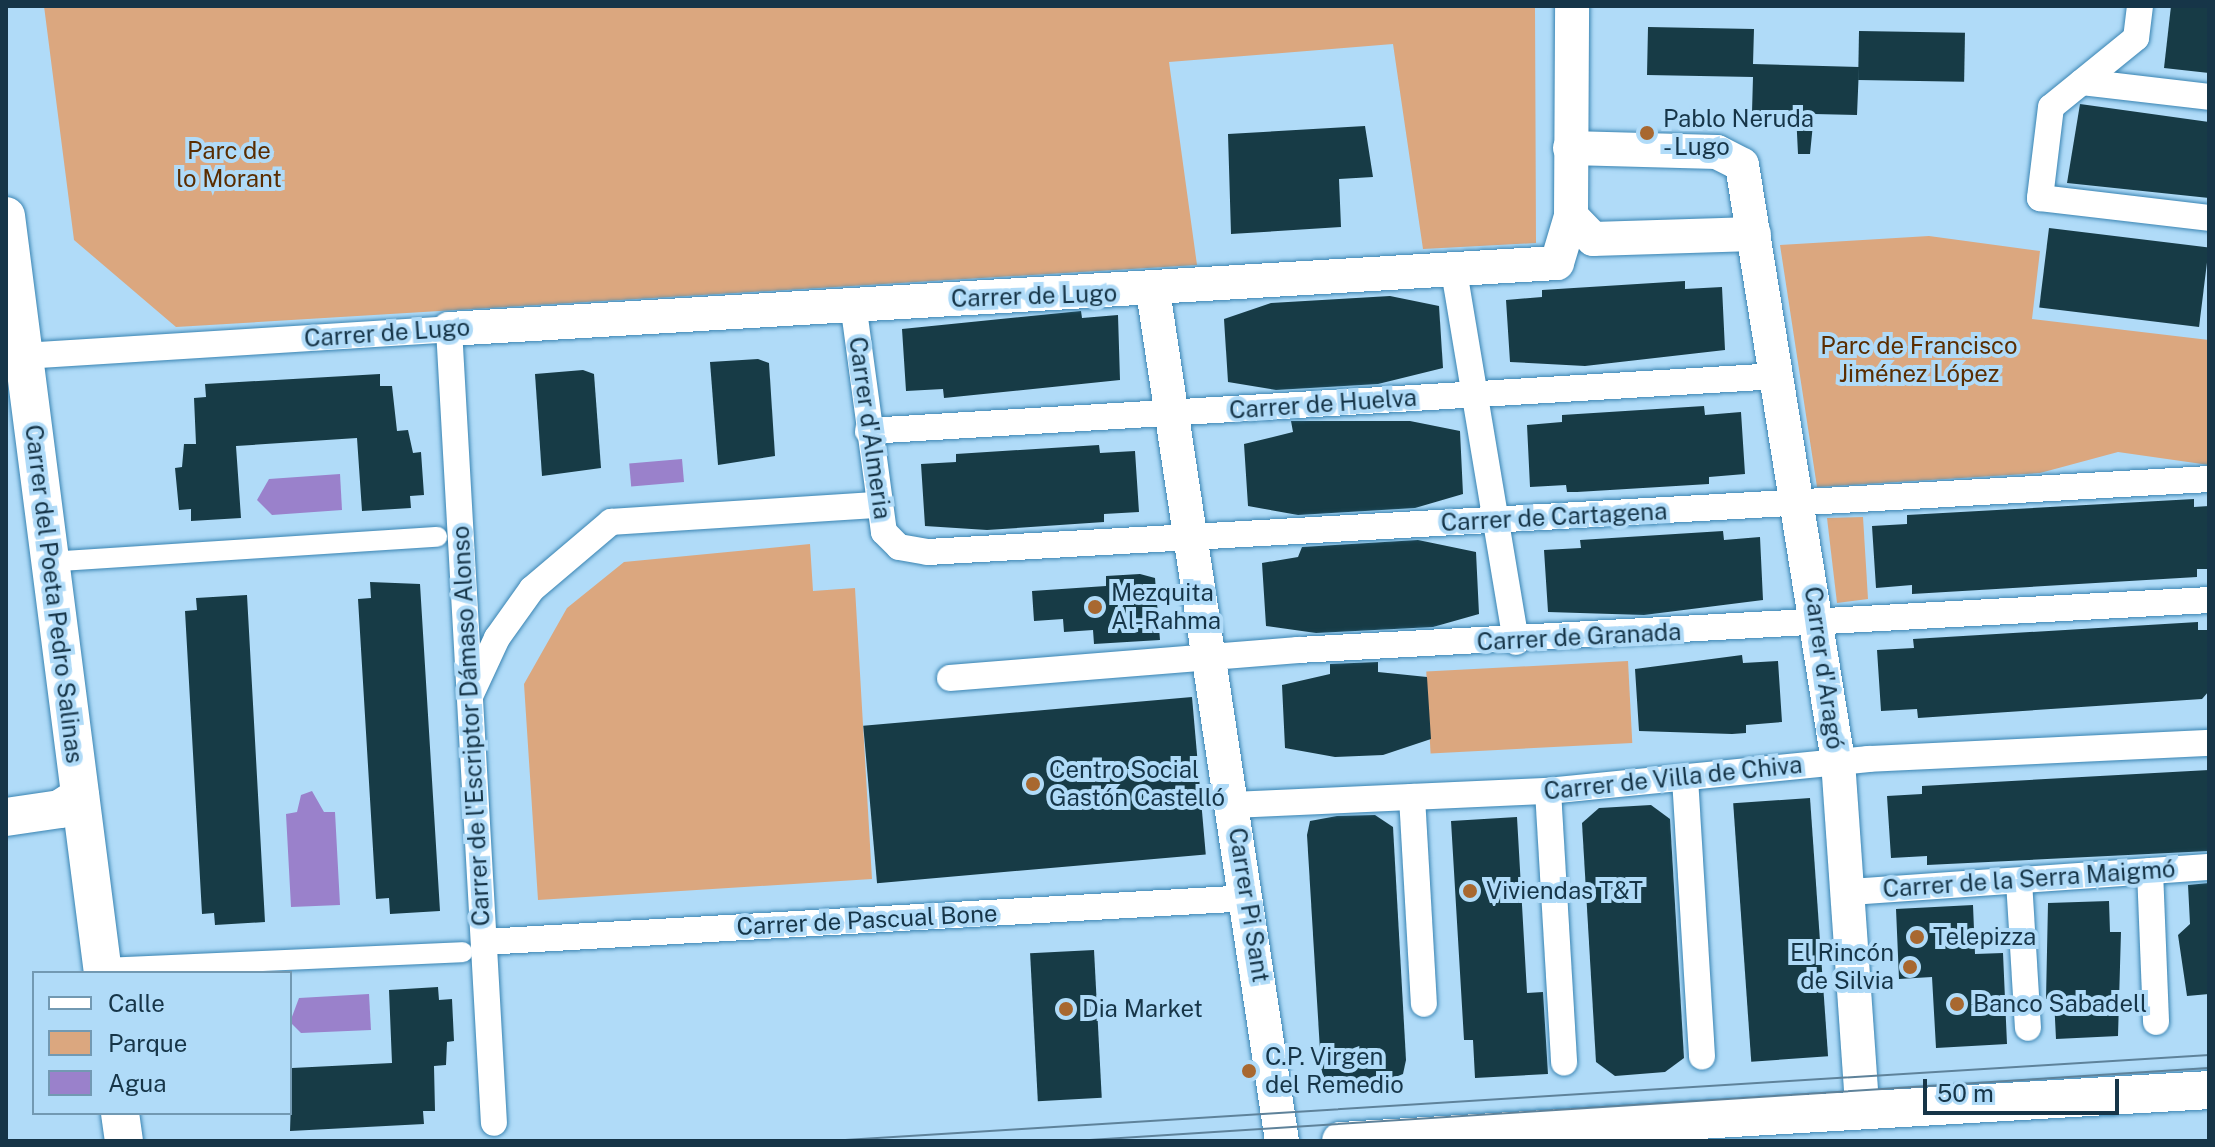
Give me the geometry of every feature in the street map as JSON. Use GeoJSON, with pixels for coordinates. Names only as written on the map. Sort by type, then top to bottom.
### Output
{"type":"FeatureCollection","features":[{"type":"Feature","properties":{"kind":"main road","name":"Carrer del Poeta Pedro Salinas"},"geometry":{"type":"LineString","coordinates":[[6,216],[47,562],[102,970]]}},
{"type":"Feature","properties":{"kind":"main road"},"geometry":{"type":"LineString","coordinates":[[6,817],[60,809],[80,796]]}},
{"type":"Feature","properties":{"kind":"main road"},"geometry":{"type":"LineString","coordinates":[[1341,1141],[1862,1106],[2209,1090]]}},
{"type":"Feature","properties":{"kind":"main road"},"geometry":{"type":"LineString","coordinates":[[120,1115],[124,1141]]}},
{"type":"Feature","properties":{"kind":"street"},"geometry":{"type":"LineString","coordinates":[[1570,148],[1717,152],[1742,165],[1754,234],[1593,239],[1571,216],[1570,148],[1572,6]]}},
{"type":"Feature","properties":{"kind":"street"},"geometry":{"type":"LineString","coordinates":[[2140,6],[2136,38],[2051,107],[2040,198],[2209,218]]}},
{"type":"Feature","properties":{"kind":"street"},"geometry":{"type":"LineString","coordinates":[[2082,82],[2209,97]]}},
{"type":"Feature","properties":{"kind":"street","name":"Carrer de Lugo"},"geometry":{"type":"LineString","coordinates":[[24,356],[853,303],[1153,291],[1557,263],[1571,216]]}},
{"type":"Feature","properties":{"kind":"street","name":"Carrer d'Aragó"},"geometry":{"type":"LineString","coordinates":[[1754,234],[1819,625],[1838,761],[1862,1106]]}},
{"type":"Feature","properties":{"kind":"street"},"geometry":{"type":"LineString","coordinates":[[1454,271],[1499,521],[1516,642]]}},
{"type":"Feature","properties":{"kind":"street","name":"Carrer Pi Sant"},"geometry":{"type":"LineString","coordinates":[[1153,291],[1175,415],[1208,659],[1249,898],[1282,1130]]}},
{"type":"Feature","properties":{"kind":"street","name":"Carrer d'Almeria"},"geometry":{"type":"LineString","coordinates":[[853,303],[877,505],[884,532],[899,547]]}},
{"type":"Feature","properties":{"kind":"street","name":"Carrer de l'Escriptor Dámaso Alonso"},"geometry":{"type":"LineString","coordinates":[[449,329],[468,700],[474,947],[494,1123]]}},
{"type":"Feature","properties":{"kind":"street","name":"Carrer de Huelva"},"geometry":{"type":"LineString","coordinates":[[868,431],[1175,415],[1477,393],[1778,376]]}},
{"type":"Feature","properties":{"kind":"street","name":"Carrer de Cartagena"},"geometry":{"type":"LineString","coordinates":[[899,547],[1005,550],[2209,479]]}},
{"type":"Feature","properties":{"kind":"street"},"geometry":{"type":"LineString","coordinates":[[468,700],[497,638],[532,589],[611,522],[877,505]]}},
{"type":"Feature","properties":{"kind":"street"},"geometry":{"type":"LineString","coordinates":[[47,562],[437,537]]}},
{"type":"Feature","properties":{"kind":"street","name":"Carrer de Granada"},"geometry":{"type":"LineString","coordinates":[[950,678],[1208,659],[2209,600]]}},
{"type":"Feature","properties":{"kind":"street","name":"Carrer de Villa de Chiva"},"geometry":{"type":"LineString","coordinates":[[1234,805],[1548,791],[1838,761],[2209,743]]}},
{"type":"Feature","properties":{"kind":"street"},"geometry":{"type":"LineString","coordinates":[[1685,778],[1702,1056]]}},
{"type":"Feature","properties":{"kind":"street"},"geometry":{"type":"LineString","coordinates":[[1548,791],[1564,1063]]}},
{"type":"Feature","properties":{"kind":"street"},"geometry":{"type":"LineString","coordinates":[[1412,797],[1424,1004]]}},
{"type":"Feature","properties":{"kind":"street","name":"Carrer de la Serra Maigmó"},"geometry":{"type":"LineString","coordinates":[[1849,892],[2209,867]]}},
{"type":"Feature","properties":{"kind":"street"},"geometry":{"type":"LineString","coordinates":[[2150,871],[2156,1022]]}},
{"type":"Feature","properties":{"kind":"street"},"geometry":{"type":"LineString","coordinates":[[2019,881],[2028,1028]]}},
{"type":"Feature","properties":{"kind":"street","name":"Carrer de Pascual Bone"},"geometry":{"type":"LineString","coordinates":[[474,947],[1249,898]]}},
{"type":"Feature","properties":{"kind":"street"},"geometry":{"type":"LineString","coordinates":[[102,970],[474,947]]}},
{"type":"Feature","properties":{"kind":"green space","name":"Parc de lo Morant"},"geometry":{"type":"Polygon","coordinates":[[[44,6],[1535,6],[1536,243],[1423,249],[1393,44],[1169,62],[1197,265],[176,327],[74,240],[44,6]]]}},
{"type":"Feature","properties":{"kind":"green space","name":"Parc de Francisco Jiménez López"},"geometry":{"type":"Polygon","coordinates":[[[1929,236],[2040,251],[2032,319],[2209,340],[2209,465],[2118,452],[2040,473],[1817,487],[1780,245],[1929,236]]]}},
{"type":"Feature","properties":{"kind":"green space"},"geometry":{"type":"Polygon","coordinates":[[[1863,517],[1868,599],[1837,603],[1827,518],[1863,517]]]}},
{"type":"Feature","properties":{"kind":"green space"},"geometry":{"type":"Polygon","coordinates":[[[810,544],[813,591],[855,588],[872,879],[538,900],[524,684],[567,608],[624,562],[810,544]]]}},
{"type":"Feature","properties":{"kind":"green space"},"geometry":{"type":"Polygon","coordinates":[[[1628,661],[1632,743],[1431,753],[1426,672],[1628,661]]]}},
{"type":"Feature","properties":{"kind":"water"},"geometry":{"type":"Polygon","coordinates":[[[682,459],[684,482],[631,487],[629,464],[682,459]]]}},
{"type":"Feature","properties":{"kind":"water"},"geometry":{"type":"Polygon","coordinates":[[[340,474],[342,510],[272,515],[257,500],[269,479],[340,474]]]}},
{"type":"Feature","properties":{"kind":"water"},"geometry":{"type":"Polygon","coordinates":[[[312,791],[324,812],[335,812],[340,905],[291,907],[286,814],[297,812],[301,795],[312,791]]]}},
{"type":"Feature","properties":{"kind":"water"},"geometry":{"type":"Polygon","coordinates":[[[369,994],[371,1030],[301,1033],[292,1024],[299,998],[369,994]]]}},
{"type":"Feature","properties":{"kind":"building"},"geometry":{"type":"Polygon","coordinates":[[[2171,6],[2209,6],[2209,73],[2164,68],[2171,6]]]}},
{"type":"Feature","properties":{"kind":"building"},"geometry":{"type":"Polygon","coordinates":[[[1648,27],[1754,29],[1753,64],[1859,67],[1857,115],[1814,114],[1810,154],[1798,154],[1796,113],[1752,112],[1753,77],[1647,75],[1648,27]]]}},
{"type":"Feature","properties":{"kind":"building"},"geometry":{"type":"Polygon","coordinates":[[[1859,31],[1965,33],[1964,82],[1858,80],[1859,31]]]}},
{"type":"Feature","properties":{"kind":"building"},"geometry":{"type":"Polygon","coordinates":[[[2080,104],[2209,122],[2209,198],[2067,183],[2080,104]]]}},
{"type":"Feature","properties":{"kind":"building"},"geometry":{"type":"Polygon","coordinates":[[[1365,126],[1373,177],[1339,179],[1341,227],[1231,234],[1228,134],[1365,126]]]}},
{"type":"Feature","properties":{"kind":"building"},"geometry":{"type":"Polygon","coordinates":[[[2049,228],[2209,248],[2199,327],[2039,307],[2049,228]]]}},
{"type":"Feature","properties":{"kind":"building"},"geometry":{"type":"Polygon","coordinates":[[[1685,281],[1685,289],[1722,287],[1725,350],[1585,366],[1510,362],[1506,300],[1542,297],[1542,290],[1685,281]]]}},
{"type":"Feature","properties":{"kind":"building"},"geometry":{"type":"Polygon","coordinates":[[[1390,296],[1439,306],[1443,368],[1378,384],[1276,390],[1228,382],[1224,319],[1271,303],[1390,296]]]}},
{"type":"Feature","properties":{"kind":"building"},"geometry":{"type":"Polygon","coordinates":[[[1081,311],[1082,318],[1118,315],[1120,380],[944,398],[943,389],[906,391],[902,329],[1081,311]]]}},
{"type":"Feature","properties":{"kind":"building"},"geometry":{"type":"Polygon","coordinates":[[[758,359],[769,363],[775,456],[718,465],[710,362],[758,359]]]}},
{"type":"Feature","properties":{"kind":"building"},"geometry":{"type":"Polygon","coordinates":[[[583,370],[594,374],[601,468],[542,476],[535,374],[583,370]]]}},
{"type":"Feature","properties":{"kind":"building"},"geometry":{"type":"Polygon","coordinates":[[[380,374],[380,386],[392,386],[397,431],[408,430],[413,453],[421,452],[424,495],[410,496],[411,508],[362,511],[357,438],[236,446],[241,518],[191,521],[191,509],[179,510],[175,468],[182,467],[184,444],[196,444],[194,398],[206,397],[205,384],[380,374]]]}},
{"type":"Feature","properties":{"kind":"building"},"geometry":{"type":"Polygon","coordinates":[[[1704,406],[1705,415],[1741,412],[1745,474],[1709,477],[1709,484],[1577,492],[1567,492],[1566,485],[1530,487],[1527,425],[1562,422],[1562,415],[1704,406]]]}},
{"type":"Feature","properties":{"kind":"building"},"geometry":{"type":"Polygon","coordinates":[[[1291,421],[1410,421],[1460,431],[1463,494],[1415,508],[1298,515],[1248,506],[1244,444],[1293,432],[1291,421]]]}},
{"type":"Feature","properties":{"kind":"building"},"geometry":{"type":"Polygon","coordinates":[[[1099,445],[1100,453],[1135,451],[1139,512],[1104,514],[1104,522],[987,530],[925,526],[921,464],[956,462],[956,454],[1099,445]]]}},
{"type":"Feature","properties":{"kind":"building"},"geometry":{"type":"Polygon","coordinates":[[[2194,499],[2194,507],[2209,506],[2209,569],[2197,569],[2197,577],[1912,594],[1912,585],[1876,588],[1872,526],[1907,524],[1907,515],[2194,499]]]}},
{"type":"Feature","properties":{"kind":"building"},"geometry":{"type":"Polygon","coordinates":[[[1723,531],[1724,540],[1760,537],[1763,600],[1644,615],[1548,612],[1544,550],[1581,548],[1580,540],[1723,531]]]}},
{"type":"Feature","properties":{"kind":"building"},"geometry":{"type":"Polygon","coordinates":[[[1418,540],[1476,552],[1479,614],[1433,627],[1316,633],[1266,626],[1262,563],[1298,557],[1302,547],[1418,540]]]}},
{"type":"Feature","properties":{"kind":"building","name":"Mezquita Al-Rahma"},"geometry":{"type":"Polygon","coordinates":[[[1140,574],[1155,578],[1160,640],[1094,644],[1093,630],[1064,632],[1063,619],[1034,621],[1032,591],[1106,586],[1106,576],[1140,574]]]}},
{"type":"Feature","properties":{"kind":"building"},"geometry":{"type":"Polygon","coordinates":[[[370,582],[420,584],[440,911],[390,914],[389,898],[376,899],[358,599],[371,598],[370,582]]]}},
{"type":"Feature","properties":{"kind":"building"},"geometry":{"type":"Polygon","coordinates":[[[247,595],[265,922],[215,925],[214,913],[202,914],[185,611],[197,610],[196,598],[247,595]]]}},
{"type":"Feature","properties":{"kind":"building"},"geometry":{"type":"Polygon","coordinates":[[[2198,622],[2198,630],[2209,630],[2209,691],[2202,699],[1918,718],[1917,709],[1881,711],[1877,650],[1914,648],[1913,639],[2198,622]]]}},
{"type":"Feature","properties":{"kind":"building"},"geometry":{"type":"Polygon","coordinates":[[[1742,655],[1743,663],[1778,661],[1782,722],[1746,725],[1746,733],[1732,734],[1639,731],[1635,669],[1742,655]]]}},
{"type":"Feature","properties":{"kind":"building"},"geometry":{"type":"Polygon","coordinates":[[[1378,662],[1378,672],[1427,677],[1431,739],[1383,755],[1335,757],[1285,748],[1282,685],[1330,674],[1330,664],[1378,662]]]}},
{"type":"Feature","properties":{"kind":"building","name":"Centro Social Gastón Castelló"},"geometry":{"type":"Polygon","coordinates":[[[1192,697],[1206,854],[877,883],[863,726],[1192,697]]]}},
{"type":"Feature","properties":{"kind":"building"},"geometry":{"type":"Polygon","coordinates":[[[2209,770],[2209,851],[1927,865],[1927,856],[1891,858],[1887,796],[1922,794],[1922,786],[2209,770]]]}},
{"type":"Feature","properties":{"kind":"building"},"geometry":{"type":"Polygon","coordinates":[[[1810,798],[1828,1056],[1751,1062],[1733,803],[1810,798]]]}},
{"type":"Feature","properties":{"kind":"building"},"geometry":{"type":"Polygon","coordinates":[[[1651,805],[1670,819],[1684,1058],[1665,1072],[1615,1076],[1596,1062],[1582,823],[1599,808],[1651,805]]]}},
{"type":"Feature","properties":{"kind":"building"},"geometry":{"type":"Polygon","coordinates":[[[1375,815],[1393,827],[1406,1060],[1403,1074],[1388,1080],[1324,1080],[1321,1067],[1307,835],[1310,821],[1337,816],[1375,815]]]}},
{"type":"Feature","properties":{"kind":"building"},"geometry":{"type":"Polygon","coordinates":[[[1517,817],[1527,993],[1543,992],[1548,1074],[1475,1078],[1473,1040],[1464,1040],[1451,821],[1517,817]]]}},
{"type":"Feature","properties":{"kind":"building"},"geometry":{"type":"Polygon","coordinates":[[[2209,883],[2209,994],[2187,996],[2178,935],[2190,924],[2188,885],[2209,883]]]}},
{"type":"Feature","properties":{"kind":"building"},"geometry":{"type":"Polygon","coordinates":[[[2109,901],[2110,932],[2121,932],[2118,1036],[2056,1039],[2054,999],[2046,999],[2048,903],[2109,901]]]}},
{"type":"Feature","properties":{"kind":"building"},"geometry":{"type":"Polygon","coordinates":[[[1973,905],[1975,954],[2003,953],[2007,1044],[1936,1048],[1932,977],[1899,979],[1896,909],[1973,905]]]}},
{"type":"Feature","properties":{"kind":"building"},"geometry":{"type":"Polygon","coordinates":[[[1094,950],[1102,1098],[1038,1101],[1030,953],[1094,950]]]}},
{"type":"Feature","properties":{"kind":"building"},"geometry":{"type":"Polygon","coordinates":[[[438,987],[439,1000],[452,999],[454,1041],[447,1042],[446,1065],[434,1066],[435,1111],[423,1111],[424,1124],[290,1131],[292,1068],[392,1063],[389,990],[438,987]]]}},
{"type":"Feature","properties":{"kind":"tram line"},"geometry":{"type":"LineString","coordinates":[[829,1141],[2209,1055]]}},
{"type":"Feature","properties":{"kind":"tram line"},"geometry":{"type":"LineString","coordinates":[[1074,1141],[2209,1068]]}},
{"type":"Feature","properties":{"kind":"place","name":"Pablo Neruda - Lugo"},"geometry":{"type":"Point","coordinates":[1647,133]}},
{"type":"Feature","properties":{"kind":"place","name":"Mezquita Al-Rahma"},"geometry":{"type":"Point","coordinates":[1095,607]}},
{"type":"Feature","properties":{"kind":"place","name":"Centro Social Gastón Castelló"},"geometry":{"type":"Point","coordinates":[1033,784]}},
{"type":"Feature","properties":{"kind":"place","name":"Viviendas T&T"},"geometry":{"type":"Point","coordinates":[1470,891]}},
{"type":"Feature","properties":{"kind":"place","name":"Telepizza"},"geometry":{"type":"Point","coordinates":[1917,937]}},
{"type":"Feature","properties":{"kind":"place","name":"El Rincón de Silvia"},"geometry":{"type":"Point","coordinates":[1910,967]}},
{"type":"Feature","properties":{"kind":"place","name":"Banco Sabadell"},"geometry":{"type":"Point","coordinates":[1957,1004]}},
{"type":"Feature","properties":{"kind":"place","name":"Dia Market"},"geometry":{"type":"Point","coordinates":[1066,1009]}},
{"type":"Feature","properties":{"kind":"place","name":"C.P. Virgen del Remedio"},"geometry":{"type":"Point","coordinates":[1249,1071]}}]}
